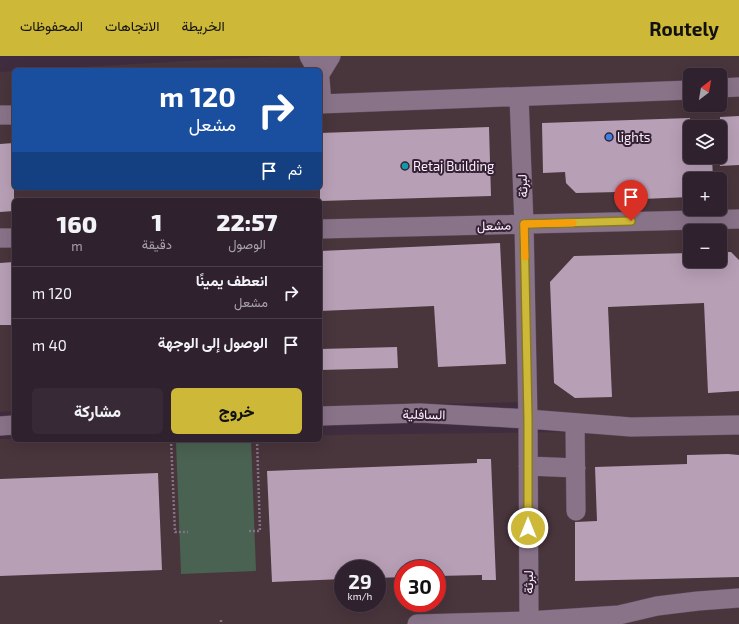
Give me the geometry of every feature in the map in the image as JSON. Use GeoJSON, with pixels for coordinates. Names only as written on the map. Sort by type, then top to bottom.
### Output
{"type":"FeatureCollection","features":[{"type":"Feature","properties":{"kind":"street"},"geometry":{"type":"LineString","coordinates":[[309,56],[316,68]]}},
{"type":"Feature","properties":{"kind":"street"},"geometry":{"type":"LineString","coordinates":[[322,71],[331,56]]}},
{"type":"Feature","properties":{"kind":"street"},"geometry":{"type":"LineString","coordinates":[[727,88],[739,87]]}},
{"type":"Feature","properties":{"kind":"street"},"geometry":{"type":"LineString","coordinates":[[322,104],[683,90]]}},
{"type":"Feature","properties":{"kind":"street","name":"لبرثة"},"geometry":{"type":"LineString","coordinates":[[519,97],[524,224],[528,419],[529,622]]}},
{"type":"Feature","properties":{"kind":"street"},"geometry":{"type":"LineString","coordinates":[[0,115],[12,115]]}},
{"type":"Feature","properties":{"kind":"street","name":"مشعل"},"geometry":{"type":"LineString","coordinates":[[322,229],[739,219]]}},
{"type":"Feature","properties":{"kind":"street"},"geometry":{"type":"LineString","coordinates":[[0,238],[12,238]]}},
{"type":"Feature","properties":{"kind":"street","name":"السافلية"},"geometry":{"type":"LineString","coordinates":[[322,416],[420,413],[528,419]]}},
{"type":"Feature","properties":{"kind":"street"},"geometry":{"type":"LineString","coordinates":[[528,419],[632,427],[739,425]]}},
{"type":"Feature","properties":{"kind":"street"},"geometry":{"type":"LineString","coordinates":[[575,423],[576,511]]}},
{"type":"Feature","properties":{"kind":"street"},"geometry":{"type":"LineString","coordinates":[[0,426],[12,425]]}},
{"type":"Feature","properties":{"kind":"street"},"geometry":{"type":"LineString","coordinates":[[528,466],[576,468]]}},
{"type":"Feature","properties":{"kind":"street"},"geometry":{"type":"LineString","coordinates":[[417,624],[529,622],[619,615],[657,606],[739,598]]}},
{"type":"Feature","properties":{"kind":"path"},"geometry":{"type":"LineString","coordinates":[[171,442],[174,532],[188,532]]}},
{"type":"Feature","properties":{"kind":"path"},"geometry":{"type":"LineString","coordinates":[[250,531],[260,531],[257,442]]}},
{"type":"Feature","properties":{"kind":"shaded area"},"geometry":{"type":"Polygon","coordinates":[[[280,56],[739,56],[739,419],[538,423],[538,402],[322,406],[322,198],[12,198],[12,411],[0,412],[0,72],[12,71],[12,190],[322,190],[322,68],[65,68],[280,56]]]}},
{"type":"Feature","properties":{"kind":"shaded area"},"geometry":{"type":"Polygon","coordinates":[[[739,430],[739,624],[0,624],[0,439],[12,439],[12,442],[322,442],[322,435],[739,430]]]}},
{"type":"Feature","properties":{"kind":"green space"},"geometry":{"type":"Polygon","coordinates":[[[176,442],[251,442],[256,571],[181,574],[176,442]]]}},
{"type":"Feature","properties":{"kind":"building"},"geometry":{"type":"Polygon","coordinates":[[[739,116],[739,165],[720,166],[720,164],[727,164],[727,120],[720,120],[720,117],[739,116]]]}},
{"type":"Feature","properties":{"kind":"building"},"geometry":{"type":"Polygon","coordinates":[[[690,118],[690,120],[683,120],[683,164],[712,164],[713,172],[683,172],[683,197],[618,200],[618,192],[576,193],[566,183],[565,172],[543,173],[542,123],[690,118]]]}},
{"type":"Feature","properties":{"kind":"building","name":"Retaj Building"},"geometry":{"type":"Polygon","coordinates":[[[489,127],[491,196],[322,201],[322,198],[320,198],[320,190],[322,190],[322,133],[489,127]]]}},
{"type":"Feature","properties":{"kind":"building"},"geometry":{"type":"Polygon","coordinates":[[[12,143],[12,190],[14,190],[14,198],[12,198],[12,211],[0,212],[0,144],[12,143]]]}},
{"type":"Feature","properties":{"kind":"building"},"geometry":{"type":"Polygon","coordinates":[[[500,243],[506,364],[438,367],[434,306],[322,311],[322,251],[500,243]]]}},
{"type":"Feature","properties":{"kind":"building"},"geometry":{"type":"Polygon","coordinates":[[[727,252],[731,252],[739,260],[739,391],[708,393],[704,303],[608,307],[612,397],[575,398],[554,383],[550,282],[574,256],[683,253],[683,268],[727,268],[727,252]]]}},
{"type":"Feature","properties":{"kind":"building"},"geometry":{"type":"Polygon","coordinates":[[[12,262],[12,325],[0,325],[0,263],[12,262]]]}},
{"type":"Feature","properties":{"kind":"building"},"geometry":{"type":"Polygon","coordinates":[[[397,347],[398,368],[322,370],[322,349],[397,347]]]}},
{"type":"Feature","properties":{"kind":"building"},"geometry":{"type":"Polygon","coordinates":[[[687,455],[739,455],[739,577],[575,581],[575,522],[597,521],[595,467],[687,464],[687,455]]]}},
{"type":"Feature","properties":{"kind":"building"},"geometry":{"type":"Polygon","coordinates":[[[477,459],[491,459],[496,580],[482,580],[482,575],[446,576],[446,560],[394,560],[394,577],[386,578],[386,560],[334,560],[334,579],[272,582],[267,471],[477,463],[477,459]]]}},
{"type":"Feature","properties":{"kind":"building"},"geometry":{"type":"Polygon","coordinates":[[[158,473],[162,570],[0,576],[0,479],[158,473]]]}},
{"type":"Feature","properties":{"kind":"slow traffic"},"geometry":{"type":"LineString","coordinates":[[525,257],[524,224],[573,223]]}},
{"type":"Feature","properties":{"kind":"place","name":"lights"},"geometry":{"type":"Point","coordinates":[609,137]}},
{"type":"Feature","properties":{"kind":"place","name":"Retaj Building"},"geometry":{"type":"Point","coordinates":[405,166]}},
{"type":"Feature","properties":{"kind":"route"},"geometry":{"type":"LineString","coordinates":[[528,528],[528,419],[524,224],[631,221]]}}]}
